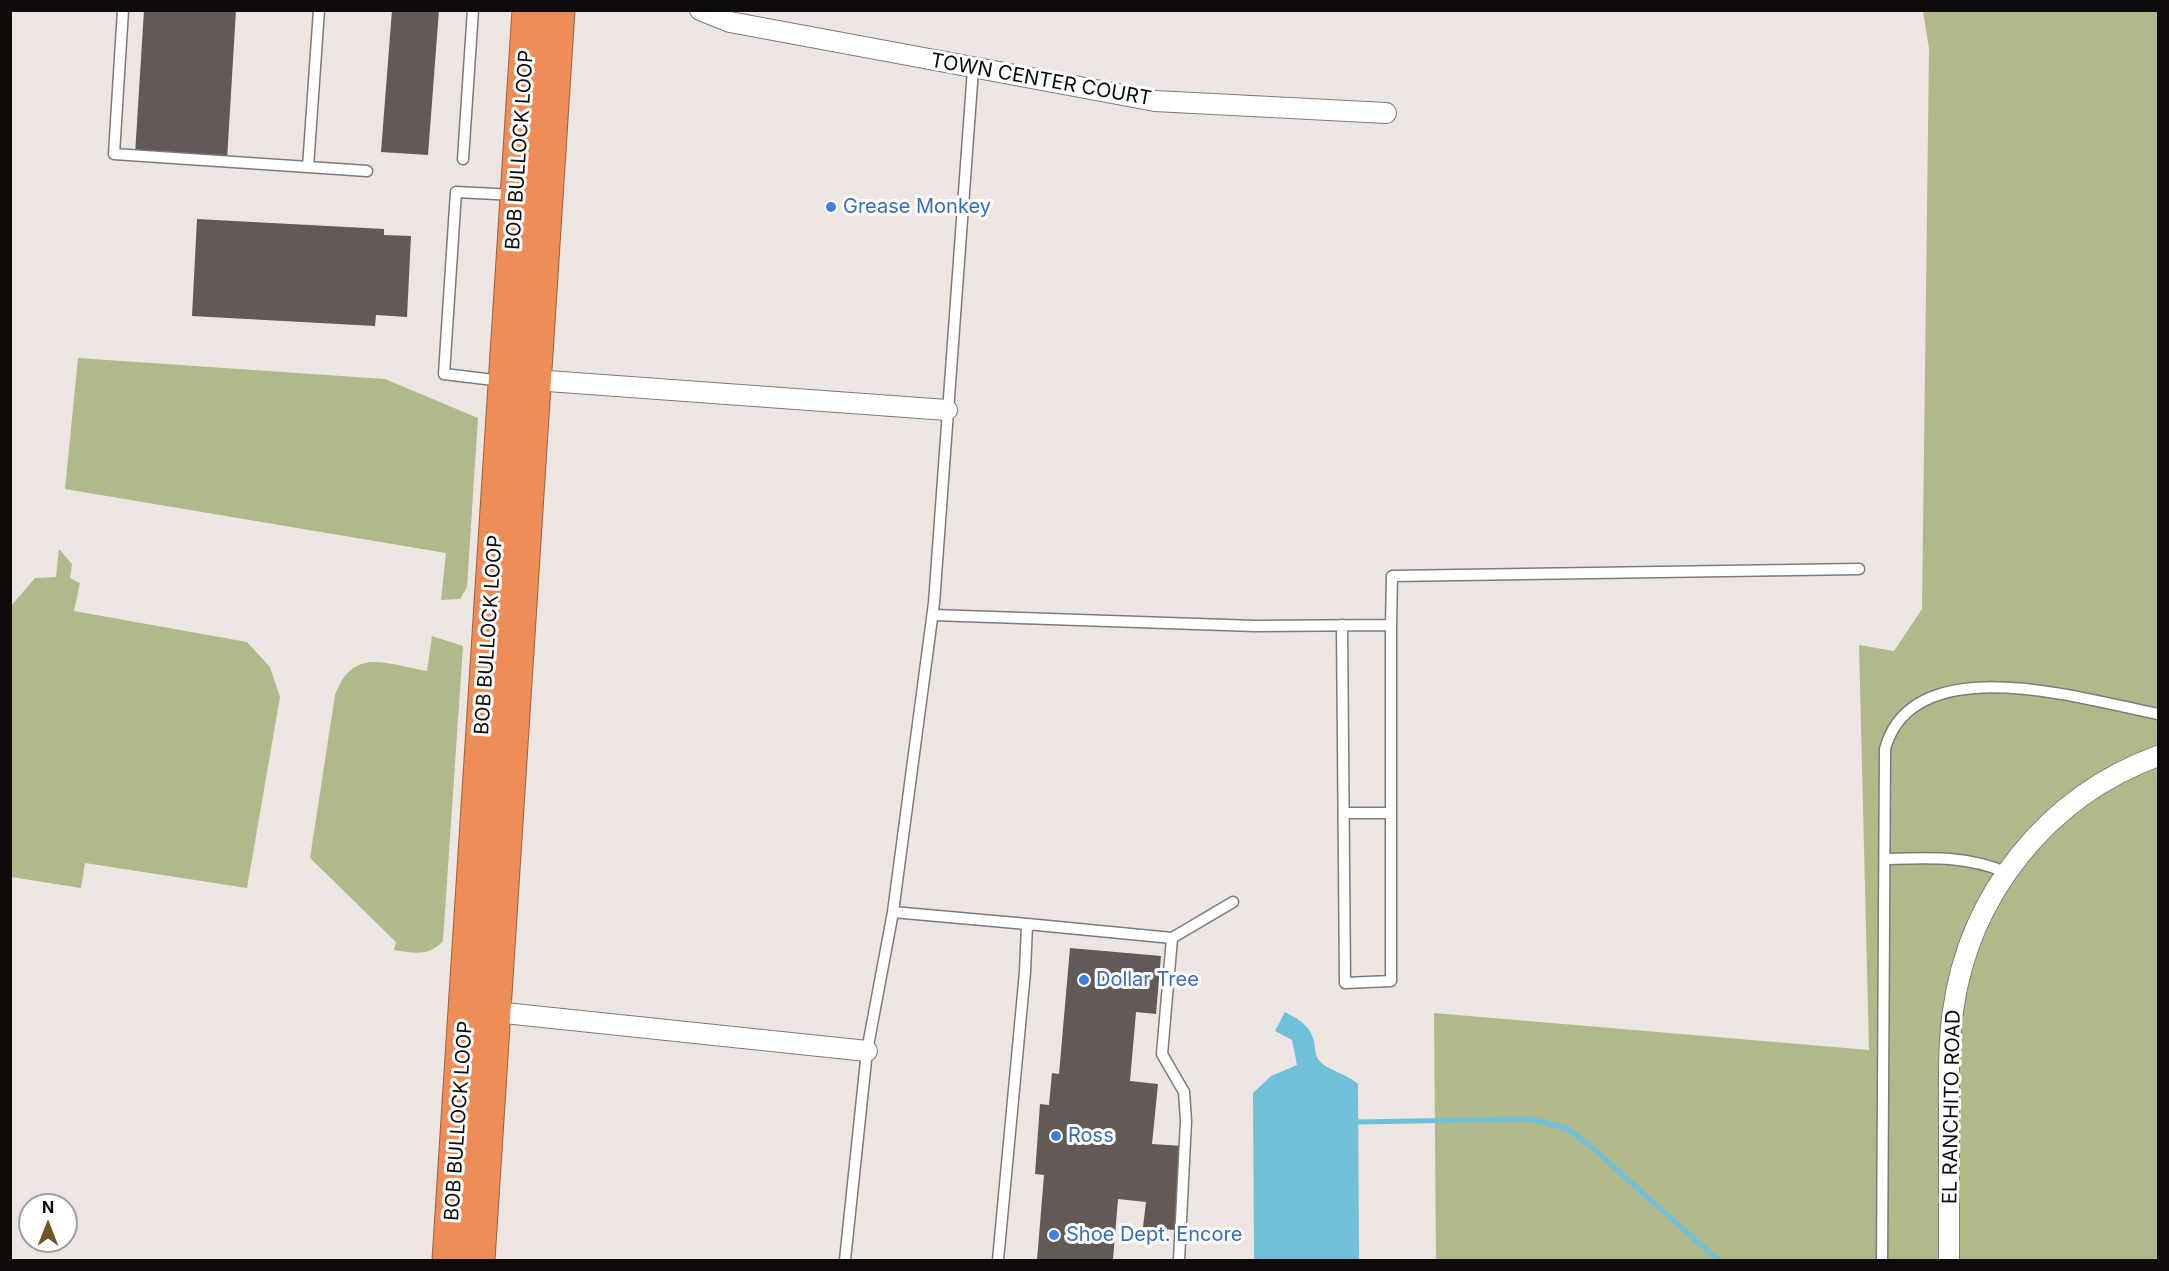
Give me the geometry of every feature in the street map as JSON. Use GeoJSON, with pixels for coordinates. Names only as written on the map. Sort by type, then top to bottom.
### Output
{"type":"FeatureCollection","features":[{"type":"Feature","properties":{"kind":"highway","name":"BOB BULLOCK LOOP"},"geometry":{"type":"LineString","coordinates":[[478,1260],[523,540],[516,445],[517,400],[515,391],[519,381],[514,242],[529,10]]}},
{"type":"Feature","properties":{"kind":"highway","name":"BOB BULLOCK LOOP"},"geometry":{"type":"LineString","coordinates":[[449,1260],[519,381],[558,10]]}},
{"type":"Feature","properties":{"kind":"street","name":"TOWN CENTER COURT"},"geometry":{"type":"LineString","coordinates":[[700,10],[730,22],[1155,101],[1386,113]]}},
{"type":"Feature","properties":{"kind":"street"},"geometry":{"type":"LineString","coordinates":[[519,381],[947,410]]}},
{"type":"Feature","properties":{"kind":"street","name":"EL RANCHITO ROAD"},"geometry":{"type":"LineString","coordinates":[[1949,1260],[1949,1045],[1953,1009],[1974,932],[2005,872],[2038,833],[2072,804],[2119,773],[2158,756]]}},
{"type":"Feature","properties":{"kind":"street"},"geometry":{"type":"LineString","coordinates":[[495,1012],[867,1051]]}},
{"type":"Feature","properties":{"kind":"lane"},"geometry":{"type":"LineString","coordinates":[[123,10],[114,154],[367,171]]}},
{"type":"Feature","properties":{"kind":"lane"},"geometry":{"type":"LineString","coordinates":[[308,167],[319,10]]}},
{"type":"Feature","properties":{"kind":"lane"},"geometry":{"type":"LineString","coordinates":[[463,159],[472,10]]}},
{"type":"Feature","properties":{"kind":"lane"},"geometry":{"type":"LineString","coordinates":[[845,1260],[867,1051],[893,912],[933,615],[973,69]]}},
{"type":"Feature","properties":{"kind":"lane"},"geometry":{"type":"LineString","coordinates":[[517,195],[456,192],[444,374],[519,381]]}},
{"type":"Feature","properties":{"kind":"lane"},"geometry":{"type":"LineString","coordinates":[[1342,625],[1345,983],[1391,981],[1392,576],[1859,569]]}},
{"type":"Feature","properties":{"kind":"lane"},"geometry":{"type":"LineString","coordinates":[[933,615],[1243,626],[1391,625]]}},
{"type":"Feature","properties":{"kind":"lane"},"geometry":{"type":"LineString","coordinates":[[1882,1260],[1886,749],[1889,734],[1903,714],[1947,690],[1995,686],[2158,714]]}},
{"type":"Feature","properties":{"kind":"lane"},"geometry":{"type":"LineString","coordinates":[[1344,813],[1391,813]]}},
{"type":"Feature","properties":{"kind":"lane"},"geometry":{"type":"LineString","coordinates":[[1886,859],[1973,860],[2005,872]]}},
{"type":"Feature","properties":{"kind":"lane"},"geometry":{"type":"LineString","coordinates":[[893,912],[1172,938],[1233,902]]}},
{"type":"Feature","properties":{"kind":"lane"},"geometry":{"type":"LineString","coordinates":[[998,1260],[1024,984],[1027,924]]}},
{"type":"Feature","properties":{"kind":"lane"},"geometry":{"type":"LineString","coordinates":[[1172,938],[1162,1054],[1184,1092],[1186,1120],[1179,1260]]}},
{"type":"Feature","properties":{"kind":"green space"},"geometry":{"type":"Polygon","coordinates":[[[1923,11],[2158,11],[2158,1260],[1436,1260],[1434,1013],[1869,1050],[1859,645],[1894,651],[1922,609],[1929,49],[1923,11]]]}},
{"type":"Feature","properties":{"kind":"green space"},"geometry":{"type":"Polygon","coordinates":[[[78,358],[385,379],[478,418],[467,587],[460,599],[441,600],[446,553],[65,489],[78,358]]]}},
{"type":"Feature","properties":{"kind":"green space"},"geometry":{"type":"Polygon","coordinates":[[[59,549],[72,564],[70,578],[80,583],[74,611],[247,642],[270,667],[280,697],[247,888],[85,863],[81,888],[11,877],[11,606],[35,578],[56,577],[59,549]]]}},
{"type":"Feature","properties":{"kind":"green space"},"geometry":{"type":"Polygon","coordinates":[[[432,636],[463,646],[443,941],[432,950],[414,953],[394,950],[396,942],[310,858],[335,695],[342,680],[351,670],[361,664],[372,662],[427,671],[432,636]]]}},
{"type":"Feature","properties":{"kind":"water"},"geometry":{"type":"Polygon","coordinates":[[[1285,1012],[1299,1020],[1310,1031],[1316,1055],[1321,1063],[1358,1084],[1359,1260],[1254,1260],[1253,1093],[1271,1076],[1297,1065],[1292,1040],[1275,1031],[1285,1012]]]}},
{"type":"Feature","properties":{"kind":"building"},"geometry":{"type":"Polygon","coordinates":[[[144,10],[236,10],[227,160],[135,155],[144,10]]]}},
{"type":"Feature","properties":{"kind":"building"},"geometry":{"type":"Polygon","coordinates":[[[392,10],[439,10],[428,155],[381,152],[392,10]]]}},
{"type":"Feature","properties":{"kind":"building"},"geometry":{"type":"Polygon","coordinates":[[[197,219],[384,229],[384,235],[411,236],[407,317],[376,315],[375,326],[192,316],[197,219]]]}},
{"type":"Feature","properties":{"kind":"building"},"geometry":{"type":"Polygon","coordinates":[[[1070,948],[1161,956],[1156,1014],[1136,1012],[1130,1081],[1158,1084],[1152,1144],[1183,1146],[1175,1230],[1143,1227],[1146,1202],[1118,1199],[1113,1260],[1037,1260],[1044,1175],[1035,1174],[1040,1104],[1049,1105],[1052,1073],[1059,1074],[1070,948]]]}},
{"type":"Feature","properties":{"kind":"waterway"},"geometry":{"type":"LineString","coordinates":[[1358,1122],[1529,1119],[1566,1128],[1589,1145],[1718,1260]]}},
{"type":"Feature","properties":{"kind":"place","name":"Grease Monkey"},"geometry":{"type":"Point","coordinates":[831,207]}},
{"type":"Feature","properties":{"kind":"place","name":"Dollar Tree"},"geometry":{"type":"Point","coordinates":[1084,980]}},
{"type":"Feature","properties":{"kind":"place","name":"Ross"},"geometry":{"type":"Point","coordinates":[1056,1136]}},
{"type":"Feature","properties":{"kind":"place","name":"Shoe Dept. Encore"},"geometry":{"type":"Point","coordinates":[1054,1235]}}]}
